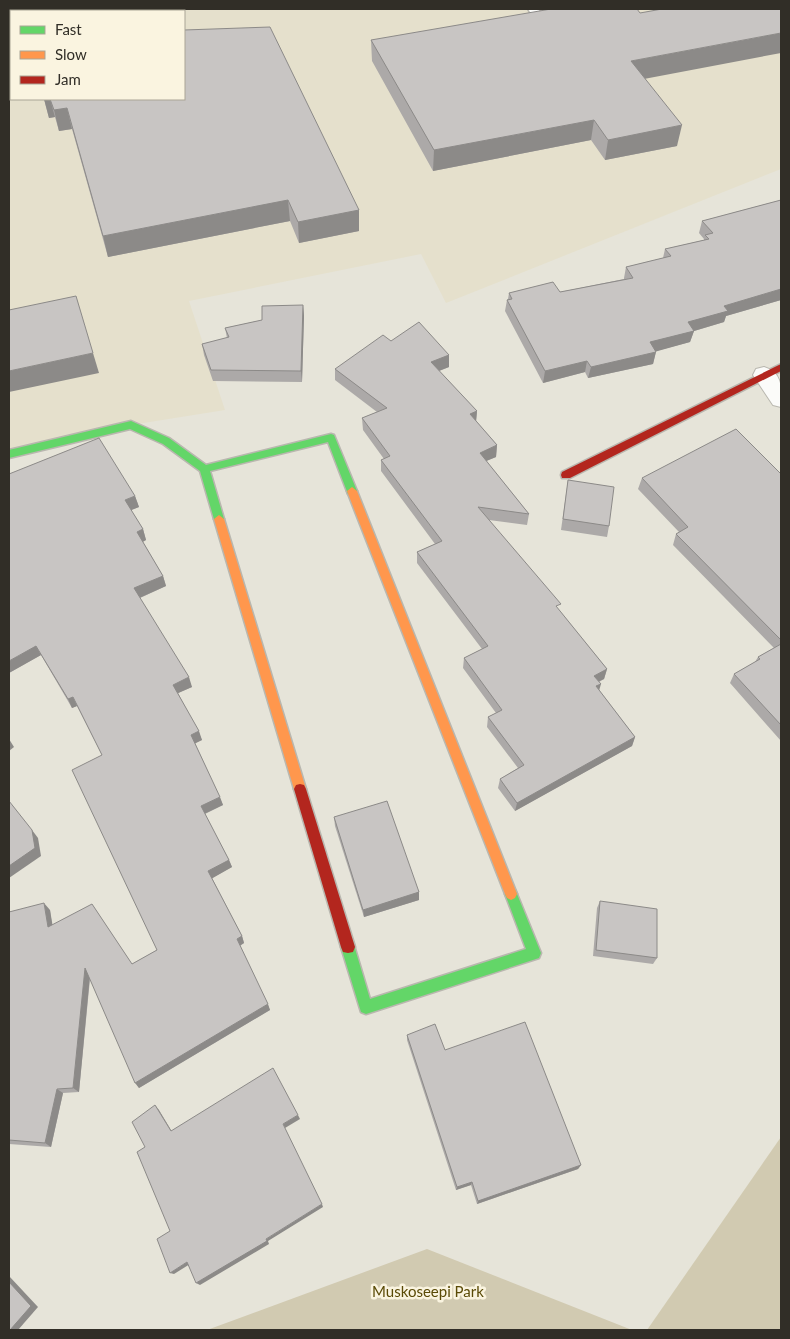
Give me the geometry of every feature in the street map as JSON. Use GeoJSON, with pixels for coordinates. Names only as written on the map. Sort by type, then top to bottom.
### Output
{"type":"FeatureCollection","features":[{"type":"Feature","properties":{"kind":"street"},"geometry":{"type":"LineString","coordinates":[[566,475],[773,371],[781,399]]}},
{"type":"Feature","properties":{"kind":"street"},"geometry":{"type":"LineString","coordinates":[[9,454],[131,425],[166,441],[204,469],[366,1007],[534,953],[331,438],[204,469]]}},
{"type":"Feature","properties":{"kind":"shaded area"},"geometry":{"type":"Polygon","coordinates":[[[9,9],[781,9],[781,169],[446,303],[421,254],[189,301],[225,410],[131,425],[9,454],[9,9]]]}},
{"type":"Feature","properties":{"kind":"green space"},"geometry":{"type":"Polygon","coordinates":[[[781,1137],[781,1330],[647,1330],[781,1137]]]}},
{"type":"Feature","properties":{"kind":"green space","name":"Muskoseepi Park"},"geometry":{"type":"Polygon","coordinates":[[[427,1249],[632,1330],[207,1330],[427,1249]]]}},
{"type":"Feature","properties":{"kind":"building"},"geometry":{"type":"Polygon","coordinates":[[[551,9],[637,9],[640,13],[662,9],[781,9],[781,33],[631,61],[682,125],[608,140],[594,120],[434,150],[371,40],[551,9]]]}},
{"type":"Feature","properties":{"kind":"building"},"geometry":{"type":"Polygon","coordinates":[[[270,27],[359,210],[298,222],[288,200],[103,236],[67,108],[54,110],[50,100],[185,100],[185,30],[270,27]]]}},
{"type":"Feature","properties":{"kind":"building"},"geometry":{"type":"Polygon","coordinates":[[[781,200],[781,289],[724,306],[728,311],[688,322],[694,331],[650,342],[656,352],[591,367],[587,361],[545,371],[507,300],[512,299],[509,293],[553,282],[560,292],[633,278],[626,267],[671,256],[665,249],[709,239],[705,235],[713,233],[702,221],[781,200]]]}},
{"type":"Feature","properties":{"kind":"building"},"geometry":{"type":"Polygon","coordinates":[[[76,296],[93,353],[9,371],[9,310],[76,296]]]}},
{"type":"Feature","properties":{"kind":"building"},"geometry":{"type":"Polygon","coordinates":[[[303,305],[301,371],[211,370],[202,344],[229,337],[225,328],[262,320],[262,306],[303,305]]]}},
{"type":"Feature","properties":{"kind":"building"},"geometry":{"type":"Polygon","coordinates":[[[419,322],[449,355],[431,362],[477,411],[470,414],[497,445],[480,453],[529,514],[478,507],[561,604],[556,606],[607,669],[594,676],[601,684],[596,686],[635,737],[517,803],[500,779],[524,765],[488,717],[502,710],[464,658],[488,646],[417,552],[442,541],[381,460],[390,456],[362,418],[387,408],[335,369],[383,335],[391,341],[419,322]]]}},
{"type":"Feature","properties":{"kind":"building"},"geometry":{"type":"Polygon","coordinates":[[[736,429],[781,474],[781,640],[676,534],[688,527],[642,478],[736,429]]]}},
{"type":"Feature","properties":{"kind":"building"},"geometry":{"type":"Polygon","coordinates":[[[99,438],[135,496],[125,500],[143,529],[137,532],[163,576],[134,588],[189,677],[173,685],[199,731],[191,735],[220,797],[201,806],[229,860],[208,871],[242,936],[237,939],[268,1004],[135,1083],[85,968],[73,1088],[57,1089],[45,1143],[9,1140],[9,912],[44,903],[48,927],[92,904],[132,964],[157,950],[72,770],[102,755],[73,697],[68,699],[36,646],[9,661],[9,474],[99,438]]]}},
{"type":"Feature","properties":{"kind":"building"},"geometry":{"type":"Polygon","coordinates":[[[568,480],[614,487],[609,526],[563,519],[568,480]]]}},
{"type":"Feature","properties":{"kind":"building"},"geometry":{"type":"Polygon","coordinates":[[[781,644],[781,725],[734,674],[781,644]]]}},
{"type":"Feature","properties":{"kind":"building"},"geometry":{"type":"Polygon","coordinates":[[[9,801],[32,830],[35,848],[9,866],[9,801]]]}},
{"type":"Feature","properties":{"kind":"building"},"geometry":{"type":"Polygon","coordinates":[[[387,801],[419,892],[363,910],[334,817],[387,801]]]}},
{"type":"Feature","properties":{"kind":"building"},"geometry":{"type":"Polygon","coordinates":[[[600,901],[657,909],[657,958],[596,950],[600,901]]]}},
{"type":"Feature","properties":{"kind":"building"},"geometry":{"type":"Polygon","coordinates":[[[525,1022],[581,1165],[478,1201],[472,1182],[457,1187],[407,1035],[435,1024],[445,1050],[525,1022]]]}},
{"type":"Feature","properties":{"kind":"building"},"geometry":{"type":"Polygon","coordinates":[[[273,1068],[298,1115],[283,1124],[322,1204],[266,1239],[267,1241],[196,1283],[187,1262],[170,1273],[157,1239],[170,1231],[137,1152],[145,1147],[132,1122],[155,1105],[171,1131],[273,1068]]]}},
{"type":"Feature","properties":{"kind":"building"},"geometry":{"type":"Polygon","coordinates":[[[9,1282],[31,1306],[10,1330],[9,1330],[9,1282]]]}},
{"type":"Feature","properties":{"kind":"traffic: fast"},"geometry":{"type":"LineString","coordinates":[[9,454],[131,425],[166,441],[204,469],[219,519]]}},
{"type":"Feature","properties":{"kind":"traffic: fast"},"geometry":{"type":"LineString","coordinates":[[204,469],[331,438],[352,491]]}},
{"type":"Feature","properties":{"kind":"traffic: fast"},"geometry":{"type":"LineString","coordinates":[[348,947],[366,1007],[534,953],[511,894]]}},
{"type":"Feature","properties":{"kind":"traffic: slow"},"geometry":{"type":"LineString","coordinates":[[352,491],[511,894]]}},
{"type":"Feature","properties":{"kind":"traffic: slow"},"geometry":{"type":"LineString","coordinates":[[219,519],[300,789]]}},
{"type":"Feature","properties":{"kind":"traffic: jam"},"geometry":{"type":"LineString","coordinates":[[566,475],[781,367]]}},
{"type":"Feature","properties":{"kind":"traffic: jam"},"geometry":{"type":"LineString","coordinates":[[300,789],[348,947]]}}]}
